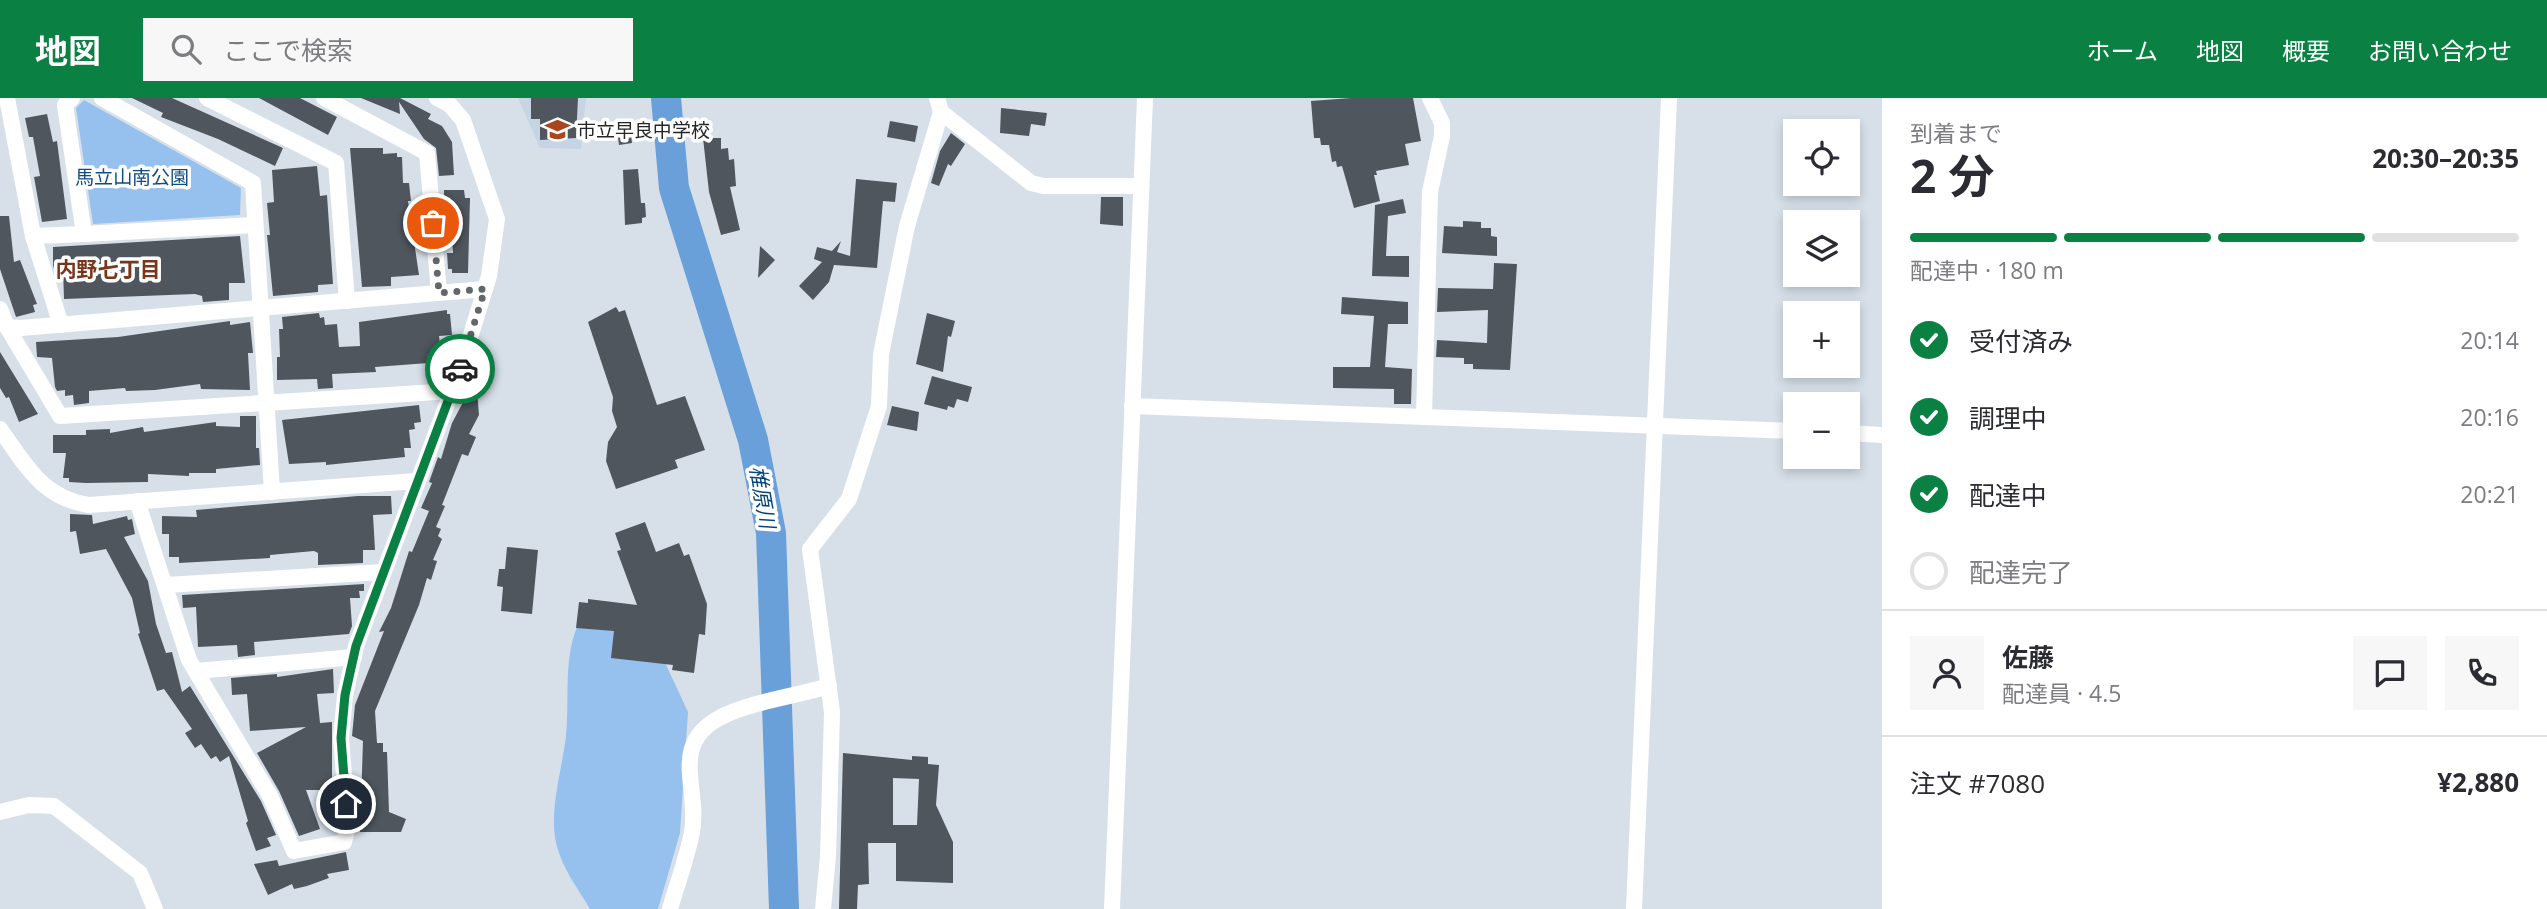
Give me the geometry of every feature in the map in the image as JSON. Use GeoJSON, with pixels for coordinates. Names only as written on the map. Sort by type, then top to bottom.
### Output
{"type":"FeatureCollection","features":[{"type":"Feature","properties":{"kind":"street"},"geometry":{"type":"LineString","coordinates":[[7,98],[33,236],[61,325]]}},
{"type":"Feature","properties":{"kind":"street"},"geometry":{"type":"LineString","coordinates":[[72,98],[65,105],[83,234]]}},
{"type":"Feature","properties":{"kind":"street"},"geometry":{"type":"LineString","coordinates":[[102,98],[253,183],[272,492]]}},
{"type":"Feature","properties":{"kind":"street"},"geometry":{"type":"LineString","coordinates":[[207,98],[336,163],[347,301]]}},
{"type":"Feature","properties":{"kind":"street"},"geometry":{"type":"LineString","coordinates":[[324,98],[427,153],[439,293]]}},
{"type":"Feature","properties":{"kind":"street"},"geometry":{"type":"LineString","coordinates":[[137,501],[189,660],[270,796],[294,851],[344,842],[348,826],[341,738],[345,695],[354,657],[416,481],[452,391],[485,289],[497,219],[493,200],[463,120],[450,105],[437,98]]}},
{"type":"Feature","properties":{"kind":"street"},"geometry":{"type":"LineString","coordinates":[[1112,909],[1139,186],[1145,98]]}},
{"type":"Feature","properties":{"kind":"street"},"geometry":{"type":"LineString","coordinates":[[1424,416],[1430,192],[1442,136],[1442,123],[1430,98]]}},
{"type":"Feature","properties":{"kind":"street"},"geometry":{"type":"LineString","coordinates":[[1634,909],[1669,98]]}},
{"type":"Feature","properties":{"kind":"street"},"geometry":{"type":"LineString","coordinates":[[823,909],[828,856],[832,712],[810,549],[849,499],[879,406],[881,354],[907,226],[939,105],[1031,183],[1043,186],[1139,186]]}},
{"type":"Feature","properties":{"kind":"street"},"geometry":{"type":"LineString","coordinates":[[33,236],[255,225]]}},
{"type":"Feature","properties":{"kind":"street"},"geometry":{"type":"LineString","coordinates":[[7,327],[61,325],[485,289]]}},
{"type":"Feature","properties":{"kind":"street"},"geometry":{"type":"LineString","coordinates":[[0,309],[7,327],[60,416],[452,391]]}},
{"type":"Feature","properties":{"kind":"street"},"geometry":{"type":"LineString","coordinates":[[1132,406],[1783,430]]}},
{"type":"Feature","properties":{"kind":"street"},"geometry":{"type":"LineString","coordinates":[[0,429],[34,477],[59,497],[89,505],[416,481]]}},
{"type":"Feature","properties":{"kind":"street"},"geometry":{"type":"LineString","coordinates":[[1860,434],[1882,435]]}},
{"type":"Feature","properties":{"kind":"street"},"geometry":{"type":"LineString","coordinates":[[166,585],[383,572]]}},
{"type":"Feature","properties":{"kind":"street"},"geometry":{"type":"LineString","coordinates":[[195,671],[354,657]]}},
{"type":"Feature","properties":{"kind":"street"},"geometry":{"type":"LineString","coordinates":[[670,909],[692,832],[694,813],[688,765],[690,750],[710,725],[735,712],[829,686]]}},
{"type":"Feature","properties":{"kind":"street"},"geometry":{"type":"LineString","coordinates":[[0,812],[29,805],[54,806],[140,873],[155,909]]}},
{"type":"Feature","properties":{"kind":"shaded area","name":"市立早良中学校"},"geometry":{"type":"Polygon","coordinates":[[[518,98],[586,98],[581,149],[540,148],[518,98]]]}},
{"type":"Feature","properties":{"kind":"green space","name":"馬立山南公園"},"geometry":{"type":"Polygon","coordinates":[[[84,100],[241,188],[240,215],[93,224],[76,108],[84,100]]]}},
{"type":"Feature","properties":{"kind":"green space"},"geometry":{"type":"Polygon","coordinates":[[[597,605],[662,656],[688,712],[680,833],[658,909],[590,909],[566,869],[556,843],[555,803],[566,736],[571,646],[581,619],[597,605]]]}},
{"type":"Feature","properties":{"kind":"building"},"geometry":{"type":"Polygon","coordinates":[[[132,98],[172,98],[283,148],[275,166],[218,139],[161,117],[163,113],[132,98]]]}},
{"type":"Feature","properties":{"kind":"building"},"geometry":{"type":"Polygon","coordinates":[[[259,98],[300,98],[337,117],[328,135],[259,98]]]}},
{"type":"Feature","properties":{"kind":"building"},"geometry":{"type":"Polygon","coordinates":[[[361,98],[400,98],[431,114],[428,119],[442,126],[452,142],[454,175],[439,176],[436,148],[424,139],[399,102],[400,114],[361,98]]]}},
{"type":"Feature","properties":{"kind":"building","name":"市立早良中学校"},"geometry":{"type":"Polygon","coordinates":[[[531,98],[578,98],[576,138],[540,140],[540,119],[531,119],[531,98]]]}},
{"type":"Feature","properties":{"kind":"building"},"geometry":{"type":"Polygon","coordinates":[[[1413,98],[1421,141],[1405,144],[1409,165],[1376,171],[1377,175],[1374,175],[1380,201],[1354,208],[1342,166],[1337,167],[1336,161],[1332,162],[1329,145],[1321,145],[1320,138],[1314,138],[1311,101],[1413,98]]]}},
{"type":"Feature","properties":{"kind":"building"},"geometry":{"type":"Polygon","coordinates":[[[1001,108],[1047,113],[1045,126],[1031,124],[1029,136],[1000,133],[1001,108]]]}},
{"type":"Feature","properties":{"kind":"building"},"geometry":{"type":"Polygon","coordinates":[[[47,114],[53,142],[57,141],[67,219],[42,222],[34,177],[40,176],[33,137],[29,137],[25,118],[47,114]]]}},
{"type":"Feature","properties":{"kind":"building"},"geometry":{"type":"Polygon","coordinates":[[[629,119],[632,143],[619,145],[616,121],[629,119]]]}},
{"type":"Feature","properties":{"kind":"building"},"geometry":{"type":"Polygon","coordinates":[[[890,121],[918,126],[915,142],[887,137],[890,121]]]}},
{"type":"Feature","properties":{"kind":"building"},"geometry":{"type":"Polygon","coordinates":[[[951,133],[965,144],[951,166],[948,164],[939,186],[931,183],[940,151],[951,133]]]}},
{"type":"Feature","properties":{"kind":"building"},"geometry":{"type":"Polygon","coordinates":[[[703,138],[721,138],[721,149],[728,148],[729,160],[734,159],[736,186],[730,187],[740,230],[721,235],[709,192],[703,138]]]}},
{"type":"Feature","properties":{"kind":"building"},"geometry":{"type":"Polygon","coordinates":[[[350,148],[383,148],[383,154],[397,153],[397,157],[402,157],[403,183],[409,183],[411,201],[408,201],[419,275],[391,277],[391,286],[362,287],[350,148]]]}},
{"type":"Feature","properties":{"kind":"building"},"geometry":{"type":"Polygon","coordinates":[[[317,166],[320,196],[327,195],[333,284],[318,285],[318,292],[273,296],[267,235],[270,235],[267,203],[274,202],[272,170],[317,166]]]}},
{"type":"Feature","properties":{"kind":"building"},"geometry":{"type":"Polygon","coordinates":[[[638,169],[641,203],[645,203],[646,217],[642,218],[642,223],[625,225],[623,170],[638,169]]]}},
{"type":"Feature","properties":{"kind":"building"},"geometry":{"type":"Polygon","coordinates":[[[856,179],[897,183],[895,202],[883,201],[877,268],[834,265],[829,282],[813,300],[799,286],[822,262],[814,259],[817,247],[832,251],[841,241],[837,252],[850,256],[856,179]]]}},
{"type":"Feature","properties":{"kind":"building"},"geometry":{"type":"Polygon","coordinates":[[[444,190],[464,190],[465,198],[470,198],[468,273],[452,273],[452,269],[448,269],[447,253],[453,253],[450,206],[444,206],[444,190]]]}},
{"type":"Feature","properties":{"kind":"building"},"geometry":{"type":"Polygon","coordinates":[[[1101,197],[1123,197],[1123,226],[1100,224],[1101,197]]]}},
{"type":"Feature","properties":{"kind":"building"},"geometry":{"type":"Polygon","coordinates":[[[1403,199],[1406,213],[1388,216],[1386,256],[1409,256],[1409,277],[1372,276],[1375,205],[1403,199]]]}},
{"type":"Feature","properties":{"kind":"building"},"geometry":{"type":"Polygon","coordinates":[[[0,216],[9,216],[14,262],[20,260],[37,304],[33,305],[35,312],[16,317],[0,269],[0,216]]]}},
{"type":"Feature","properties":{"kind":"building"},"geometry":{"type":"Polygon","coordinates":[[[1463,221],[1481,222],[1481,228],[1491,228],[1491,236],[1497,237],[1497,256],[1442,253],[1444,226],[1463,227],[1463,221]]]}},
{"type":"Feature","properties":{"kind":"building"},"geometry":{"type":"Polygon","coordinates":[[[240,236],[245,283],[229,283],[229,300],[203,302],[202,296],[195,294],[64,299],[63,268],[54,269],[53,265],[53,247],[240,236]]]}},
{"type":"Feature","properties":{"kind":"building"},"geometry":{"type":"Polygon","coordinates":[[[760,246],[775,260],[758,278],[760,246]]]}},
{"type":"Feature","properties":{"kind":"building"},"geometry":{"type":"Polygon","coordinates":[[[1494,263],[1517,264],[1510,370],[1473,369],[1473,364],[1464,364],[1464,358],[1436,357],[1437,340],[1487,343],[1488,310],[1437,312],[1438,288],[1493,289],[1494,263]]]}},
{"type":"Feature","properties":{"kind":"building"},"geometry":{"type":"Polygon","coordinates":[[[1342,297],[1408,302],[1408,324],[1388,324],[1385,367],[1412,369],[1411,404],[1394,404],[1394,389],[1333,388],[1333,367],[1370,367],[1374,316],[1341,314],[1342,297]]]}},
{"type":"Feature","properties":{"kind":"building"},"geometry":{"type":"Polygon","coordinates":[[[616,307],[619,312],[625,310],[657,405],[685,396],[705,450],[675,460],[678,468],[616,489],[606,461],[608,442],[617,427],[612,411],[613,397],[588,322],[616,307]]]}},
{"type":"Feature","properties":{"kind":"building"},"geometry":{"type":"Polygon","coordinates":[[[447,310],[447,314],[450,314],[452,335],[439,336],[442,362],[375,367],[376,372],[332,374],[333,388],[318,389],[317,379],[277,380],[282,317],[319,313],[320,318],[324,317],[325,325],[337,324],[339,347],[360,346],[359,322],[447,310]]]}},
{"type":"Feature","properties":{"kind":"building"},"geometry":{"type":"Polygon","coordinates":[[[927,313],[955,321],[951,337],[948,336],[943,372],[916,364],[927,313]]]}},
{"type":"Feature","properties":{"kind":"building"},"geometry":{"type":"Polygon","coordinates":[[[230,321],[230,325],[250,322],[253,353],[248,353],[250,390],[201,389],[200,384],[155,390],[126,391],[125,388],[89,391],[89,403],[74,405],[73,395],[65,396],[65,390],[57,391],[55,387],[52,358],[37,357],[36,342],[118,337],[230,321]]]}},
{"type":"Feature","properties":{"kind":"building"},"geometry":{"type":"Polygon","coordinates":[[[0,352],[38,414],[19,422],[9,397],[6,398],[0,388],[0,352]]]}},
{"type":"Feature","properties":{"kind":"building"},"geometry":{"type":"Polygon","coordinates":[[[932,376],[972,387],[968,402],[957,399],[954,408],[948,406],[947,410],[924,404],[932,376]]]}},
{"type":"Feature","properties":{"kind":"building"},"geometry":{"type":"Polygon","coordinates":[[[476,378],[479,415],[469,434],[476,437],[468,456],[462,454],[442,505],[445,506],[436,527],[441,529],[438,536],[442,539],[433,560],[437,561],[431,580],[427,578],[419,605],[375,711],[377,743],[383,743],[383,752],[387,752],[389,812],[406,819],[401,832],[360,832],[363,741],[352,736],[355,705],[384,631],[379,632],[391,608],[409,551],[412,552],[429,511],[421,508],[432,483],[429,482],[438,457],[441,459],[452,423],[476,378]]]}},
{"type":"Feature","properties":{"kind":"building"},"geometry":{"type":"Polygon","coordinates":[[[419,405],[421,422],[414,423],[415,429],[409,430],[411,448],[404,448],[405,457],[326,465],[326,462],[289,464],[282,420],[419,405]]]}},
{"type":"Feature","properties":{"kind":"building"},"geometry":{"type":"Polygon","coordinates":[[[892,406],[919,412],[917,431],[887,425],[892,406]]]}},
{"type":"Feature","properties":{"kind":"building"},"geometry":{"type":"Polygon","coordinates":[[[240,416],[256,416],[256,448],[259,448],[260,465],[216,469],[216,473],[189,473],[189,476],[148,474],[148,482],[86,483],[69,482],[69,478],[63,478],[66,453],[53,453],[53,435],[86,435],[86,430],[110,429],[110,433],[143,427],[144,432],[216,422],[216,426],[240,427],[240,416]]]}},
{"type":"Feature","properties":{"kind":"building"},"geometry":{"type":"Polygon","coordinates":[[[358,496],[391,496],[392,514],[373,515],[375,550],[363,550],[363,563],[318,565],[318,553],[314,551],[270,555],[270,558],[179,563],[179,557],[169,557],[169,534],[162,534],[162,516],[197,517],[196,510],[358,496]]]}},
{"type":"Feature","properties":{"kind":"building"},"geometry":{"type":"Polygon","coordinates":[[[70,514],[92,515],[93,524],[127,516],[128,520],[132,519],[135,534],[124,537],[148,581],[156,624],[166,653],[172,652],[182,692],[190,686],[261,801],[276,835],[267,838],[271,846],[256,851],[229,756],[220,762],[216,756],[211,759],[201,744],[195,748],[185,733],[192,729],[164,689],[157,691],[138,634],[140,633],[132,598],[106,549],[80,554],[76,531],[70,532],[70,514]]]}},
{"type":"Feature","properties":{"kind":"building"},"geometry":{"type":"Polygon","coordinates":[[[645,522],[656,552],[679,543],[684,556],[689,554],[707,604],[705,635],[699,634],[694,673],[672,670],[673,665],[611,658],[614,631],[576,628],[579,602],[588,603],[588,599],[637,605],[617,551],[621,550],[615,533],[645,522]]]}},
{"type":"Feature","properties":{"kind":"building"},"geometry":{"type":"Polygon","coordinates":[[[507,547],[538,550],[532,614],[501,611],[503,587],[497,586],[499,569],[505,569],[507,547]]]}},
{"type":"Feature","properties":{"kind":"building"},"geometry":{"type":"Polygon","coordinates":[[[364,584],[364,591],[359,591],[360,598],[350,598],[352,626],[349,634],[254,642],[255,655],[238,657],[237,645],[198,647],[196,607],[183,608],[182,595],[364,584]]]}},
{"type":"Feature","properties":{"kind":"building"},"geometry":{"type":"Polygon","coordinates":[[[333,669],[334,693],[317,694],[320,723],[332,722],[332,790],[306,790],[320,829],[299,836],[279,791],[257,753],[306,727],[250,731],[247,694],[232,695],[231,678],[277,674],[277,677],[333,669]]]}},
{"type":"Feature","properties":{"kind":"building"},"geometry":{"type":"Polygon","coordinates":[[[843,753],[912,760],[912,756],[928,757],[928,764],[939,765],[936,805],[953,842],[953,883],[896,881],[896,843],[868,843],[869,884],[858,885],[857,909],[839,909],[843,753]],[[893,778],[893,825],[917,825],[919,779],[893,778]]]}},
{"type":"Feature","properties":{"kind":"building"},"geometry":{"type":"Polygon","coordinates":[[[346,852],[349,870],[327,874],[329,878],[307,886],[294,889],[292,884],[268,895],[254,864],[277,860],[279,866],[346,852]]]}},
{"type":"Feature","properties":{"kind":"waterway","name":"椎原川"},"geometry":{"type":"LineString","coordinates":[[666,98],[674,188],[753,440],[771,533],[784,909]]}},
{"type":"Feature","properties":{"kind":"way so far"},"geometry":{"type":"LineString","coordinates":[[433,223],[439,293],[485,289],[460,369]]}},
{"type":"Feature","properties":{"kind":"place","name":"市立早良中学校"},"geometry":{"type":"Point","coordinates":[557,130]}},
{"type":"Feature","properties":{"kind":"district","name":"内野七丁目"},"geometry":{"type":"Point","coordinates":[108,269]}},
{"type":"Feature","properties":{"kind":"route"},"geometry":{"type":"LineString","coordinates":[[346,804],[341,738],[345,695],[356,646],[460,369]]}}]}
